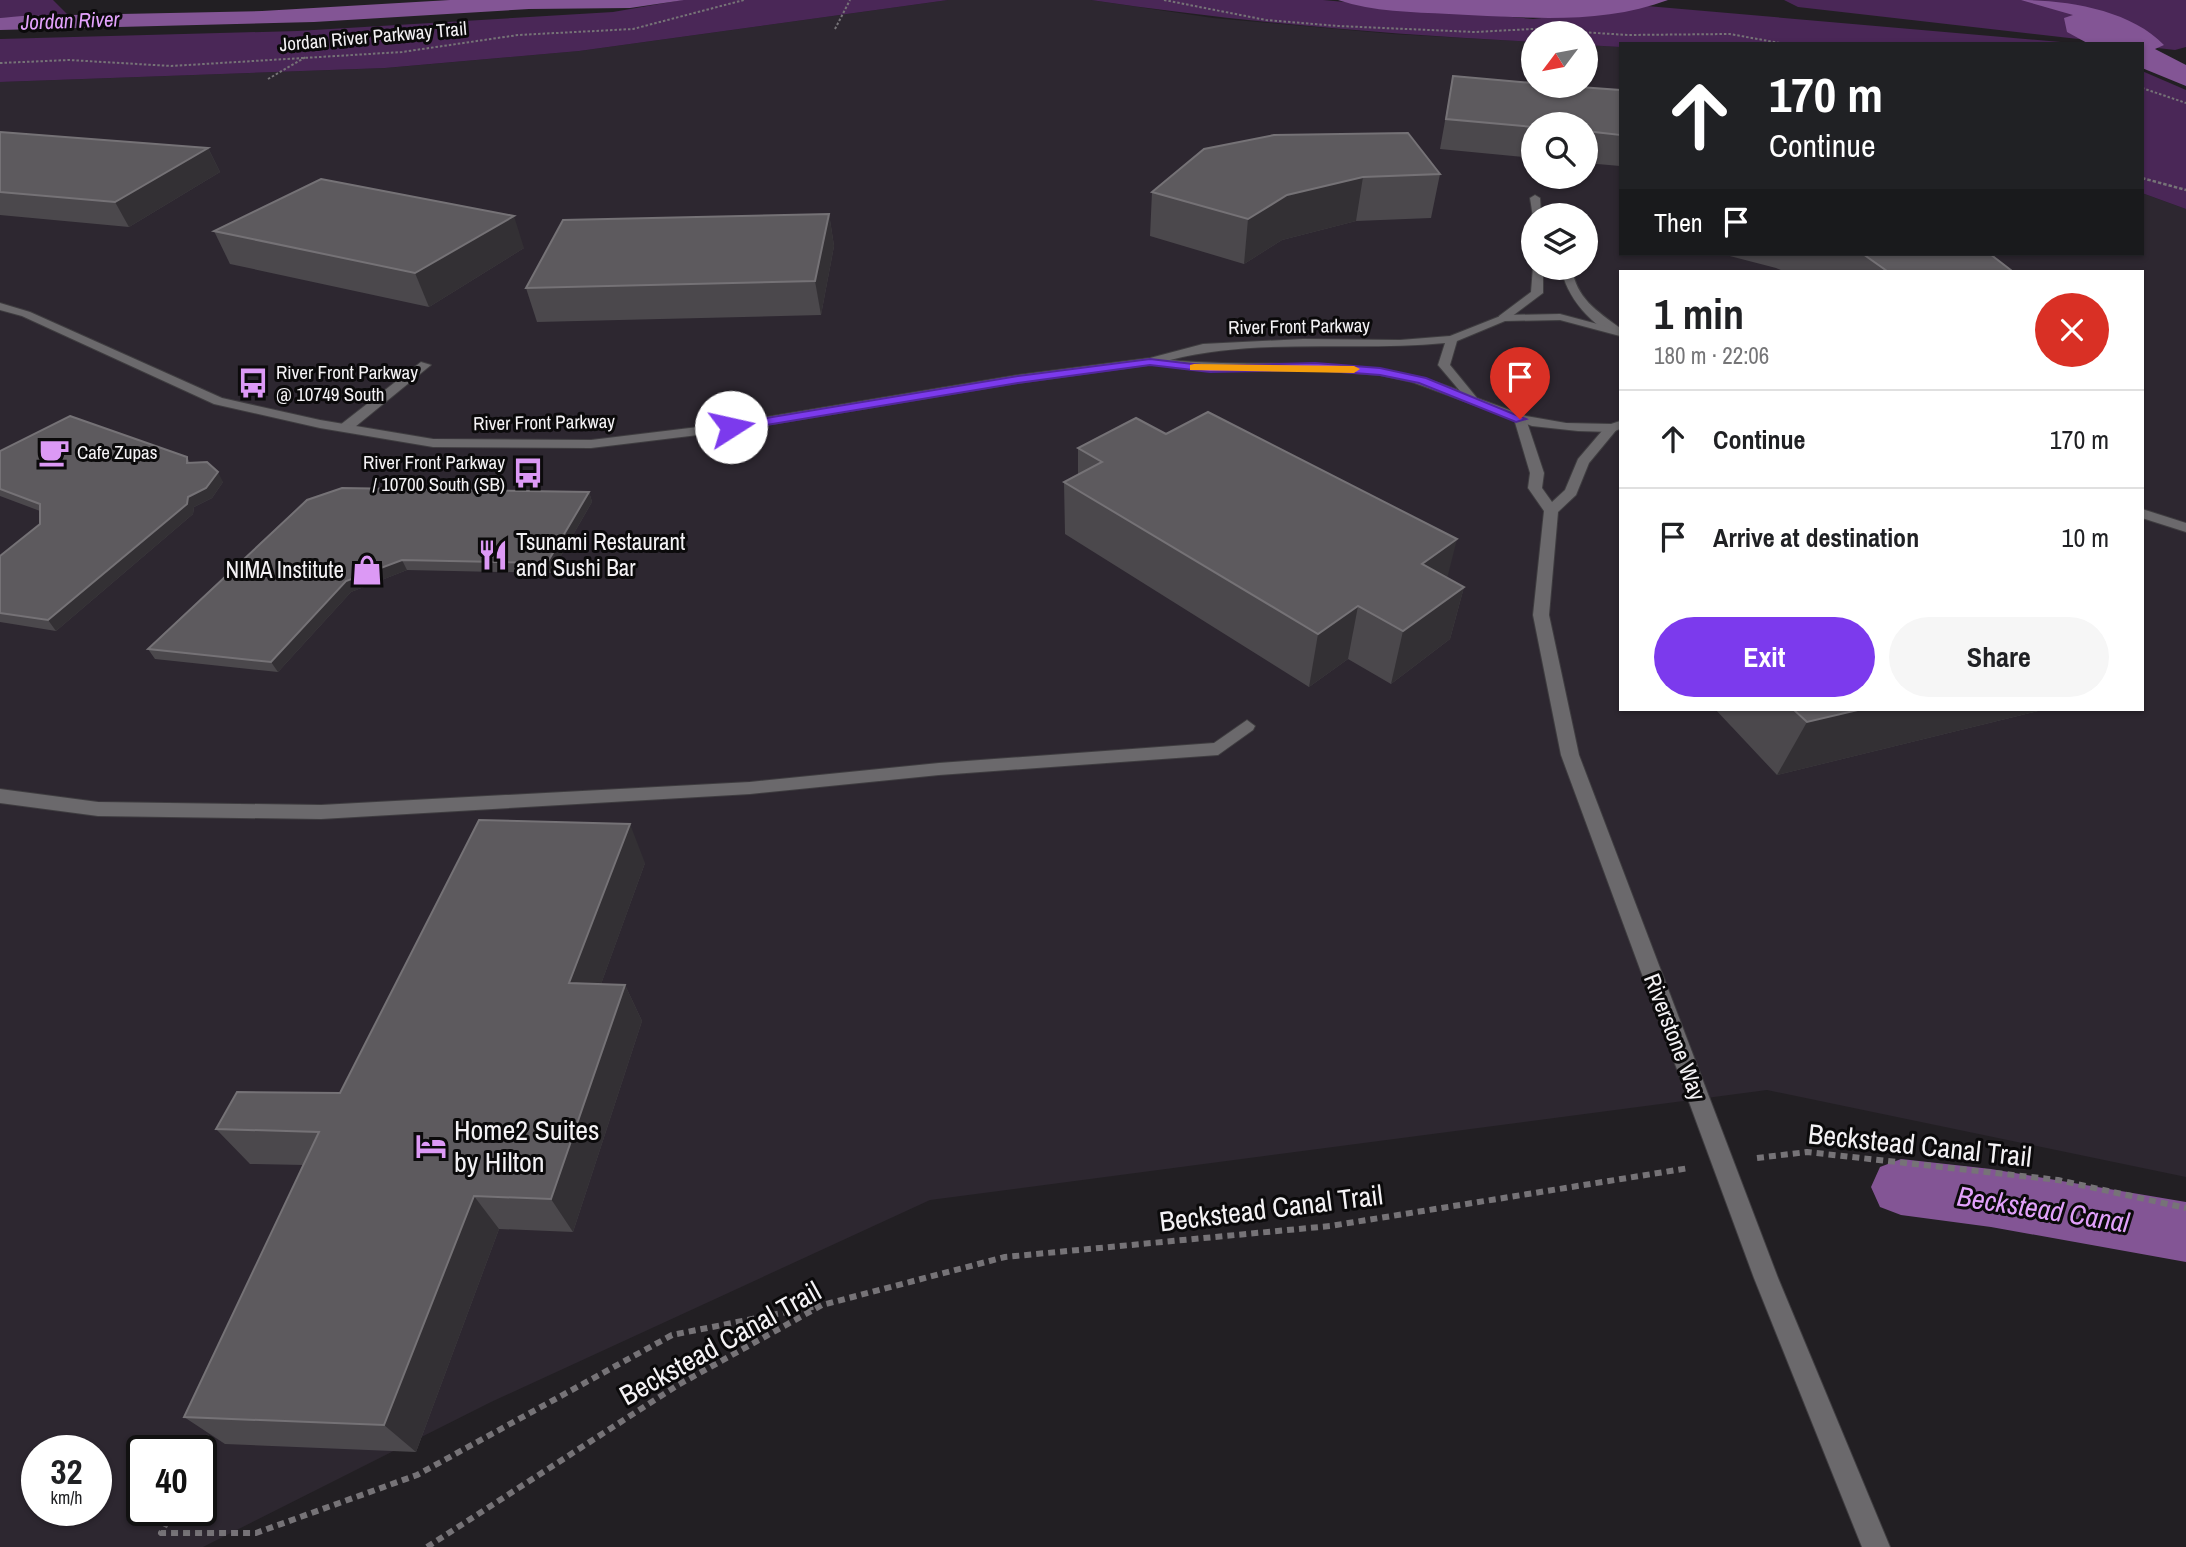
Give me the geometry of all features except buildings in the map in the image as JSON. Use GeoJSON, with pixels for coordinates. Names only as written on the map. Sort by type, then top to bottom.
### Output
{"type":"FeatureCollection","features":[{"type":"Feature","properties":{"kind":"street"},"geometry":{"type":"LineString","coordinates":[[1535,198],[1535,203]]}},
{"type":"Feature","properties":{"kind":"street"},"geometry":{"type":"LineString","coordinates":[[1503,318],[1537,293],[1538,280]]}},
{"type":"Feature","properties":{"kind":"street"},"geometry":{"type":"LineString","coordinates":[[1570,280],[1573,292],[1588,310],[1619,332]]}},
{"type":"Feature","properties":{"kind":"street","name":"River Front Parkway"},"geometry":{"type":"LineString","coordinates":[[0,306],[26,314],[218,401],[345,428],[433,443],[591,444],[731,427],[1018,379],[1150,362],[1203,348],[1303,343],[1400,344],[1452,339],[1503,318]]}},
{"type":"Feature","properties":{"kind":"street"},"geometry":{"type":"LineString","coordinates":[[1503,318],[1560,317],[1619,333]]}},
{"type":"Feature","properties":{"kind":"street"},"geometry":{"type":"LineString","coordinates":[[1452,339],[1444,365],[1475,400]]}},
{"type":"Feature","properties":{"kind":"street","name":"River Front Parkway"},"geometry":{"type":"LineString","coordinates":[[1150,362],[1210,369],[1315,367],[1380,372],[1422,380],[1520,419],[1543,425],[1616,427]]}},
{"type":"Feature","properties":{"kind":"street"},"geometry":{"type":"LineString","coordinates":[[345,428],[425,365]]}},
{"type":"Feature","properties":{"kind":"street","name":"Riverstone Way"},"geometry":{"type":"LineString","coordinates":[[1520,419],[1537,473],[1535,488],[1550,511],[1541,615],[1570,755],[1766,1279],[1876,1547]]}},
{"type":"Feature","properties":{"kind":"street"},"geometry":{"type":"LineString","coordinates":[[1550,511],[1571,492],[1583,462],[1616,427]]}},
{"type":"Feature","properties":{"kind":"street"},"geometry":{"type":"LineString","coordinates":[[2144,514],[2186,528]]}},
{"type":"Feature","properties":{"kind":"street"},"geometry":{"type":"LineString","coordinates":[[0,796],[98,809],[321,812],[488,803],[750,788],[939,769],[1219,749],[1247,726]]}},
{"type":"Feature","properties":{"kind":"path","name":"Jordan River Parkway Trail"},"geometry":{"type":"LineString","coordinates":[[0,63],[69,60],[171,66],[310,55],[402,52],[518,35],[633,29],[666,23],[744,0]]}},
{"type":"Feature","properties":{"kind":"path"},"geometry":{"type":"LineString","coordinates":[[835,29],[850,0]]}},
{"type":"Feature","properties":{"kind":"path"},"geometry":{"type":"LineString","coordinates":[[1164,0],[1266,20],[1338,26],[1521,32]]}},
{"type":"Feature","properties":{"kind":"path"},"geometry":{"type":"LineString","coordinates":[[1598,34],[1730,34],[1774,42]]}},
{"type":"Feature","properties":{"kind":"path"},"geometry":{"type":"LineString","coordinates":[[268,79],[310,55]]}},
{"type":"Feature","properties":{"kind":"path"},"geometry":{"type":"LineString","coordinates":[[2144,89],[2186,103]]}},
{"type":"Feature","properties":{"kind":"path"},"geometry":{"type":"LineString","coordinates":[[2144,179],[2186,190]]}},
{"type":"Feature","properties":{"kind":"path","name":"Beckstead Canal Trail"},"geometry":{"type":"LineString","coordinates":[[427,1547],[678,1385],[822,1305],[1005,1257],[1330,1226],[1574,1184],[1807,1152],[2058,1180],[2186,1208]]}},
{"type":"Feature","properties":{"kind":"path"},"geometry":{"type":"LineString","coordinates":[[165,1526],[161,1533],[256,1533],[417,1475],[672,1335],[822,1305]]}},
{"type":"Feature","properties":{"kind":"path"},"geometry":{"type":"LineString","coordinates":[[210,1435],[219,1417]]}},
{"type":"Feature","properties":{"kind":"shaded area"},"geometry":{"type":"Polygon","coordinates":[[[0,0],[53,0],[68,15],[0,18],[0,0]]]}},
{"type":"Feature","properties":{"kind":"shaded area"},"geometry":{"type":"Polygon","coordinates":[[[682,0],[948,0],[579,51],[385,68],[0,82],[0,39],[297,31],[613,12],[682,0]]]}},
{"type":"Feature","properties":{"kind":"shaded area"},"geometry":{"type":"Polygon","coordinates":[[[948,0],[1091,0],[1213,18],[1393,34],[1521,41],[1521,98],[1598,98],[1598,46],[1619,47],[1619,256],[2144,256],[2144,194],[2186,209],[2186,1177],[1767,1090],[930,1200],[491,1402],[203,1547],[0,1547],[0,82],[386,68],[579,51],[948,0]]]}},
{"type":"Feature","properties":{"kind":"shaded area"},"geometry":{"type":"Polygon","coordinates":[[[1091,0],[1323,0],[1533,19],[1647,6],[2061,42],[1619,42],[1619,47],[1598,46],[1598,21],[1521,21],[1521,41],[1256,21],[1091,0]]]}},
{"type":"Feature","properties":{"kind":"shaded area"},"geometry":{"type":"Polygon","coordinates":[[[1784,0],[2186,0],[2186,47],[2175,50],[2144,46],[2144,42],[2105,42],[1798,7],[1784,0]]]}},
{"type":"Feature","properties":{"kind":"shaded area"},"geometry":{"type":"Polygon","coordinates":[[[2144,72],[2186,90],[2186,209],[2144,194],[2144,72]]]}},
{"type":"Feature","properties":{"kind":"water","name":"Jordan River"},"geometry":{"type":"Polygon","coordinates":[[[450,0],[684,0],[630,8],[529,9],[314,22],[0,30],[0,18],[22,16],[262,11],[450,0]]]}},
{"type":"Feature","properties":{"kind":"water"},"geometry":{"type":"Polygon","coordinates":[[[1338,0],[1668,0],[1615,14],[1559,18],[1393,11],[1338,0]]]}},
{"type":"Feature","properties":{"kind":"water"},"geometry":{"type":"Polygon","coordinates":[[[2021,0],[2078,5],[2116,15],[2134,23],[2164,45],[2155,49],[2186,65],[2186,86],[2144,69],[2144,42],[2085,42],[2067,32],[2064,18],[2073,15],[2021,0]]]}},
{"type":"Feature","properties":{"kind":"waterway","name":"Beckstead Canal"},"geometry":{"type":"LineString","coordinates":[[1901,1187],[1991,1198],[2186,1232]]}},
{"type":"Feature","properties":{"kind":"slow traffic"},"geometry":{"type":"LineString","coordinates":[[1194,367],[1354,369]]}},
{"type":"Feature","properties":{"kind":"place","name":"River Front Parkway @ 10749 South"},"geometry":{"type":"Point","coordinates":[253,383]}},
{"type":"Feature","properties":{"kind":"place","name":"Cafe Zupas"},"geometry":{"type":"Point","coordinates":[54,452]}},
{"type":"Feature","properties":{"kind":"place","name":"River Front Parkway / 10700 South (SB)"},"geometry":{"type":"Point","coordinates":[528,473]}},
{"type":"Feature","properties":{"kind":"place","name":"Tsunami Restaurant and Sushi Bar"},"geometry":{"type":"Point","coordinates":[493,555]}},
{"type":"Feature","properties":{"kind":"place","name":"NIMA Institute"},"geometry":{"type":"Point","coordinates":[367,570]}},
{"type":"Feature","properties":{"kind":"place","name":"Home2 Suites by Hilton"},"geometry":{"type":"Point","coordinates":[431,1146]}},
{"type":"Feature","properties":{"kind":"route"},"geometry":{"type":"LineString","coordinates":[[731,427],[1018,379],[1150,362],[1210,369],[1315,367],[1380,372],[1422,380],[1520,419]]}}]}
